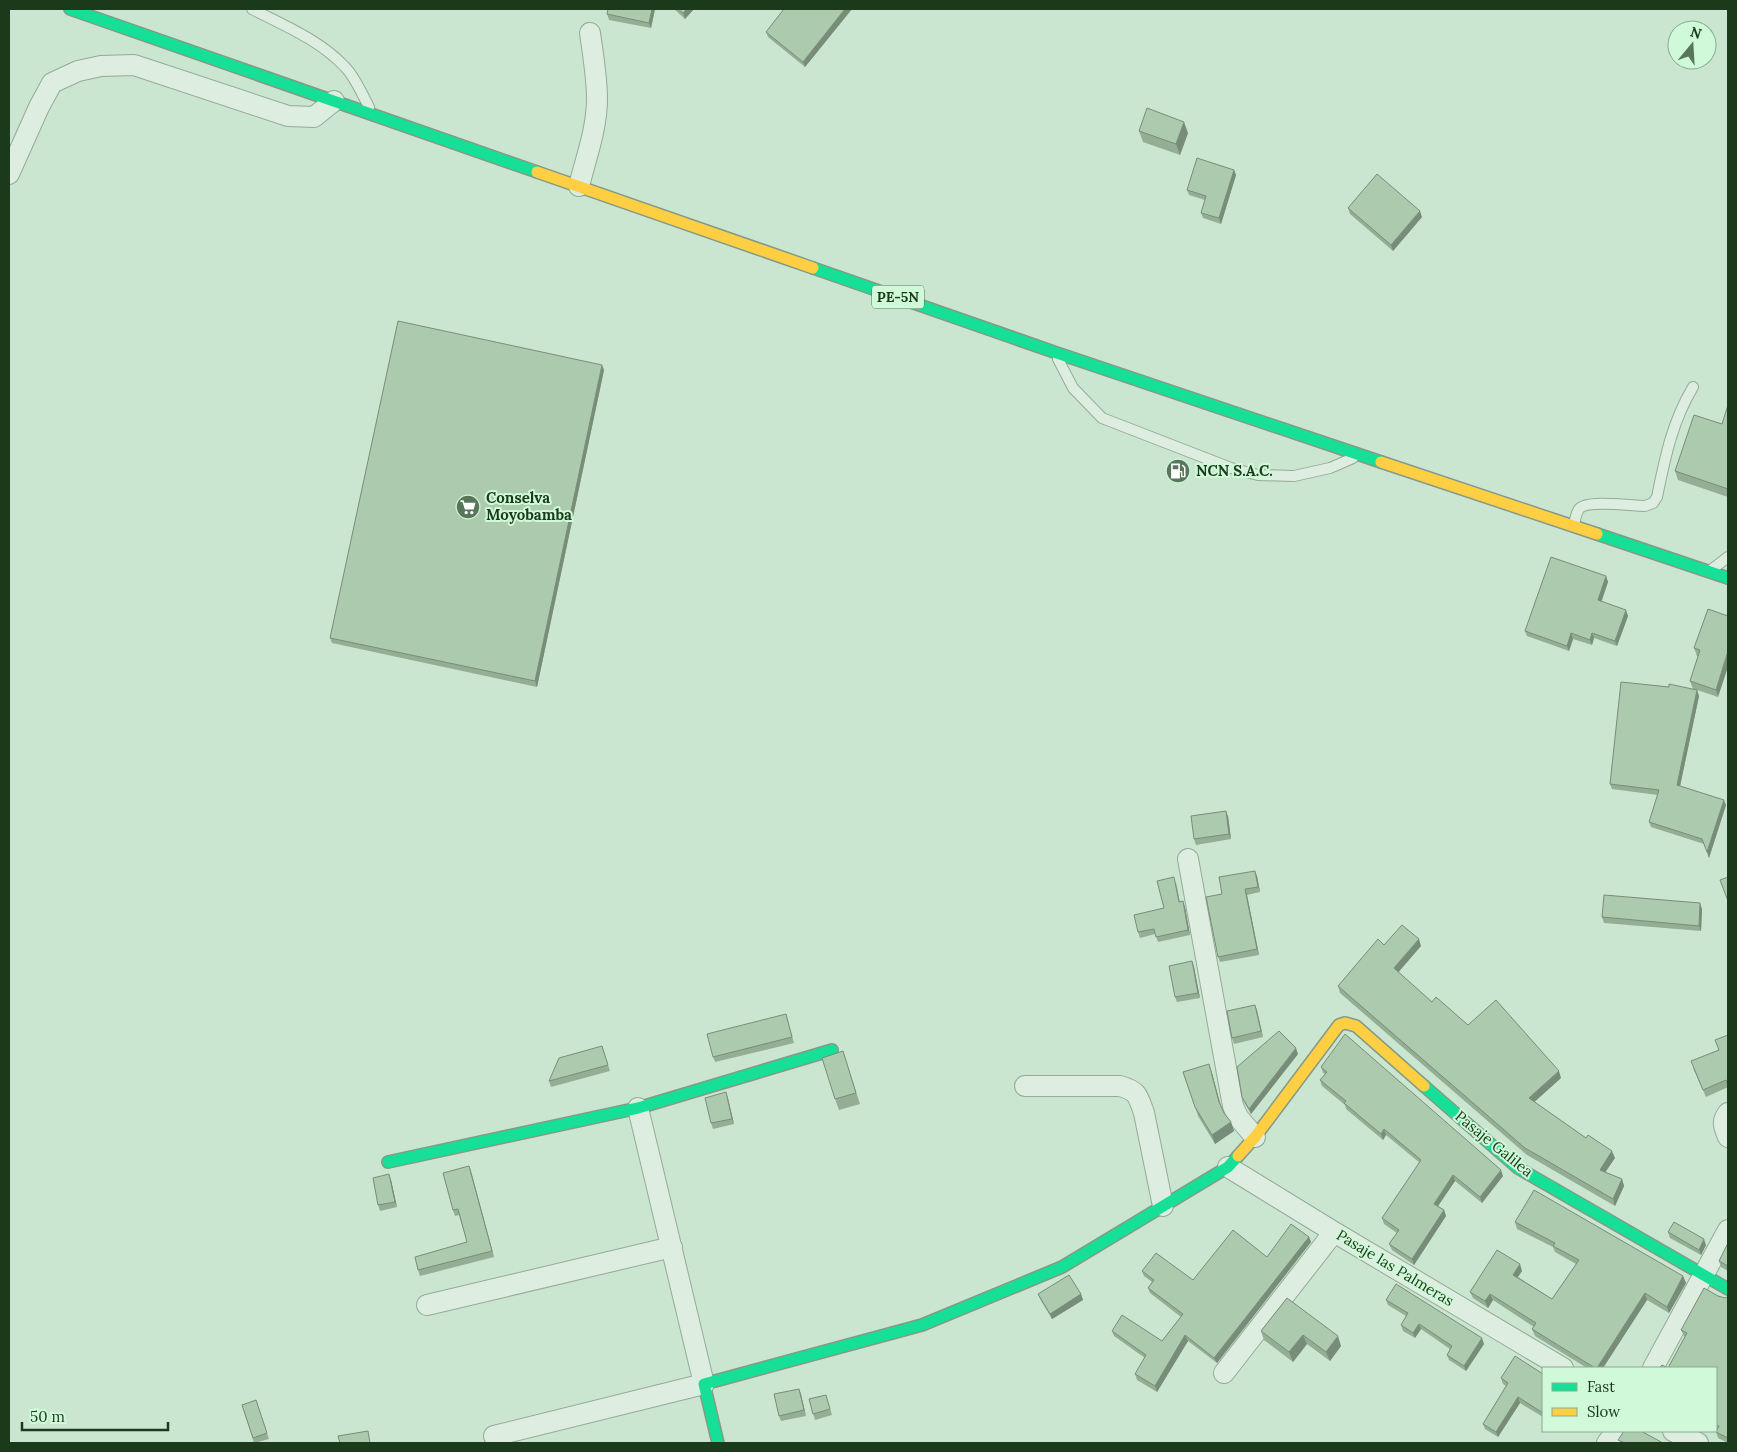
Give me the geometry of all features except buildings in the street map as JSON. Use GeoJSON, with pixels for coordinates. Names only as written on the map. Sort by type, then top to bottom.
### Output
{"type":"FeatureCollection","features":[{"type":"Feature","properties":{"kind":"main road","name":"PE-5N"},"geometry":{"type":"LineString","coordinates":[[70,9],[1054,352],[1728,578]]}},
{"type":"Feature","properties":{"kind":"main road","name":"Pasaje Galilea"},"geometry":{"type":"LineString","coordinates":[[1255,1137],[1338,1025],[1345,1023],[1356,1026],[1518,1168],[1728,1289]]}},
{"type":"Feature","properties":{"kind":"main road"},"geometry":{"type":"LineString","coordinates":[[388,1162],[638,1108],[832,1050]]}},
{"type":"Feature","properties":{"kind":"main road"},"geometry":{"type":"LineString","coordinates":[[718,1443],[704,1384],[922,1325],[1062,1267],[1228,1167],[1255,1137]]}},
{"type":"Feature","properties":{"kind":"street"},"geometry":{"type":"LineString","coordinates":[[579,186],[595,125],[597,100],[590,33]]}},
{"type":"Feature","properties":{"kind":"street"},"geometry":{"type":"LineString","coordinates":[[9,174],[39,107],[52,84],[78,71],[101,66],[134,66],[288,116],[314,116],[334,100]]}},
{"type":"Feature","properties":{"kind":"street"},"geometry":{"type":"LineString","coordinates":[[1188,859],[1233,1106],[1238,1116],[1255,1137]]}},
{"type":"Feature","properties":{"kind":"street"},"geometry":{"type":"LineString","coordinates":[[1025,1086],[1120,1086],[1132,1090],[1139,1098],[1144,1113],[1162,1206]]}},
{"type":"Feature","properties":{"kind":"street"},"geometry":{"type":"LineString","coordinates":[[494,1436],[704,1384],[638,1108]]}},
{"type":"Feature","properties":{"kind":"street","name":"Pasaje las Palmeras"},"geometry":{"type":"LineString","coordinates":[[1228,1167],[1561,1367]]}},
{"type":"Feature","properties":{"kind":"street"},"geometry":{"type":"LineString","coordinates":[[1654,1367],[1728,1230]]}},
{"type":"Feature","properties":{"kind":"street"},"geometry":{"type":"LineString","coordinates":[[1224,1373],[1334,1232]]}},
{"type":"Feature","properties":{"kind":"street"},"geometry":{"type":"LineString","coordinates":[[427,1305],[672,1247]]}},
{"type":"Feature","properties":{"kind":"street"},"geometry":{"type":"LineString","coordinates":[[1607,1443],[1615,1432]]}},
{"type":"Feature","properties":{"kind":"street"},"geometry":{"type":"LineString","coordinates":[[1676,1432],[1698,1443]]}},
{"type":"Feature","properties":{"kind":"lane"},"geometry":{"type":"LineString","coordinates":[[252,9],[293,30],[322,48],[345,67],[374,114]]}},
{"type":"Feature","properties":{"kind":"lane"},"geometry":{"type":"LineString","coordinates":[[1054,352],[1073,388],[1102,418],[1231,468],[1258,475],[1294,476],[1330,468],[1361,455]]}},
{"type":"Feature","properties":{"kind":"lane"},"geometry":{"type":"LineString","coordinates":[[1574,526],[1578,510],[1584,505],[1593,503],[1645,506],[1653,504],[1657,497],[1668,443],[1682,406],[1694,388]]}},
{"type":"Feature","properties":{"kind":"lane"},"geometry":{"type":"LineString","coordinates":[[1708,572],[1728,557]]}},
{"type":"Feature","properties":{"kind":"traffic: fast"},"geometry":{"type":"LineString","coordinates":[[70,9],[537,172]]}},
{"type":"Feature","properties":{"kind":"traffic: fast"},"geometry":{"type":"LineString","coordinates":[[813,268],[1054,352],[1381,462]]}},
{"type":"Feature","properties":{"kind":"traffic: fast"},"geometry":{"type":"LineString","coordinates":[[1597,534],[1728,578]]}},
{"type":"Feature","properties":{"kind":"traffic: fast"},"geometry":{"type":"LineString","coordinates":[[388,1162],[638,1108],[832,1050]]}},
{"type":"Feature","properties":{"kind":"traffic: fast"},"geometry":{"type":"LineString","coordinates":[[1424,1086],[1518,1168],[1728,1289]]}},
{"type":"Feature","properties":{"kind":"traffic: fast"},"geometry":{"type":"LineString","coordinates":[[718,1443],[704,1384],[922,1325],[1062,1267],[1228,1167],[1238,1156]]}},
{"type":"Feature","properties":{"kind":"traffic: slow"},"geometry":{"type":"LineString","coordinates":[[537,172],[813,268]]}},
{"type":"Feature","properties":{"kind":"traffic: slow"},"geometry":{"type":"LineString","coordinates":[[1381,462],[1597,534]]}},
{"type":"Feature","properties":{"kind":"traffic: slow"},"geometry":{"type":"LineString","coordinates":[[1238,1156],[1255,1137],[1339,1025],[1345,1023],[1356,1026],[1424,1086]]}},
{"type":"Feature","properties":{"kind":"place","name":"NCN S.A.C."},"geometry":{"type":"Point","coordinates":[1178,471]}},
{"type":"Feature","properties":{"kind":"place","name":"Conselva Moyobamba"},"geometry":{"type":"Point","coordinates":[468,507]}}]}
